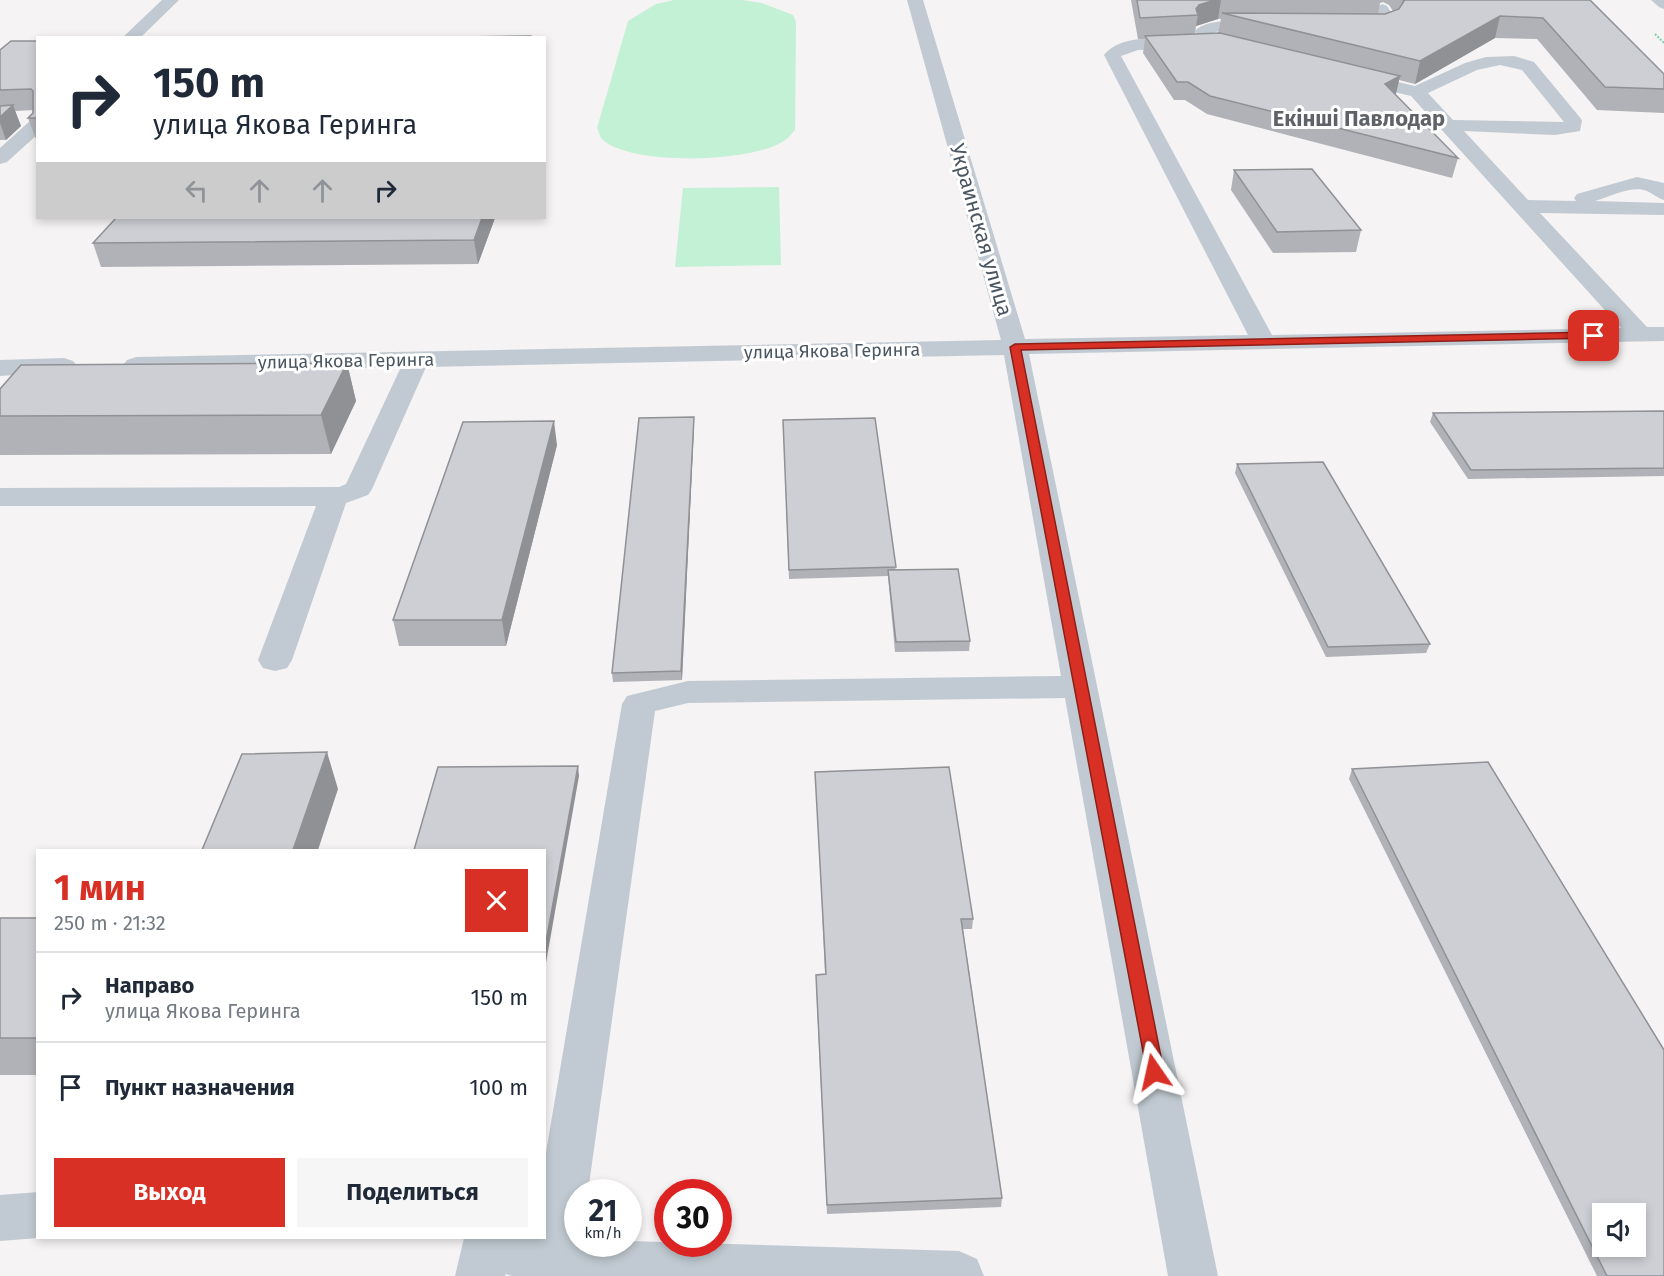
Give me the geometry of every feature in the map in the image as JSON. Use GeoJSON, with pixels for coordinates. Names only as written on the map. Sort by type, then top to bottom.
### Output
{"type":"FeatureCollection","features":[{"type":"Feature","properties":{"kind":"street"},"geometry":{"type":"LineString","coordinates":[[132,36],[171,0]]}},
{"type":"Feature","properties":{"kind":"street","name":"Украинская улица"},"geometry":{"type":"LineString","coordinates":[[915,0],[1015,347],[1193,1276]]}},
{"type":"Feature","properties":{"kind":"street"},"geometry":{"type":"LineString","coordinates":[[1659,0],[1664,4]]}},
{"type":"Feature","properties":{"kind":"street"},"geometry":{"type":"LineString","coordinates":[[1338,28],[1387,26],[1389,21],[1379,4]]}},
{"type":"Feature","properties":{"kind":"street"},"geometry":{"type":"LineString","coordinates":[[1262,54],[1217,43],[1205,37],[1203,30],[1218,26],[1282,26]]}},
{"type":"Feature","properties":{"kind":"street"},"geometry":{"type":"LineString","coordinates":[[1217,43],[1132,47],[1112,54],[1264,342]]}},
{"type":"Feature","properties":{"kind":"street"},"geometry":{"type":"LineString","coordinates":[[1417,92],[1485,61],[1521,62],[1528,66],[1573,120],[1573,127],[1555,129],[1448,125]]}},
{"type":"Feature","properties":{"kind":"street"},"geometry":{"type":"LineString","coordinates":[[1339,73],[1417,92],[1523,206],[1653,334]]}},
{"type":"Feature","properties":{"kind":"street"},"geometry":{"type":"LineString","coordinates":[[0,158],[36,126]]}},
{"type":"Feature","properties":{"kind":"street"},"geometry":{"type":"LineString","coordinates":[[1560,206],[1633,184],[1649,185],[1660,189],[1664,194]]}},
{"type":"Feature","properties":{"kind":"street"},"geometry":{"type":"LineString","coordinates":[[1523,206],[1664,209]]}},
{"type":"Feature","properties":{"kind":"street","name":"улица Якова Геринга"},"geometry":{"type":"LineString","coordinates":[[0,368],[1653,334]]}},
{"type":"Feature","properties":{"kind":"street"},"geometry":{"type":"LineString","coordinates":[[0,497],[334,497],[358,489],[417,359]]}},
{"type":"Feature","properties":{"kind":"street"},"geometry":{"type":"LineString","coordinates":[[275,660],[334,497]]}},
{"type":"Feature","properties":{"kind":"street"},"geometry":{"type":"LineString","coordinates":[[554,1263],[639,704],[688,692],[1080,687]]}},
{"type":"Feature","properties":{"kind":"street"},"geometry":{"type":"LineString","coordinates":[[0,1218],[36,1215]]}},
{"type":"Feature","properties":{"kind":"street"},"geometry":{"type":"LineString","coordinates":[[480,1253],[554,1263],[959,1276]]}},
{"type":"Feature","properties":{"kind":"green space"},"geometry":{"type":"Polygon","coordinates":[[[674,0],[742,0],[762,3],[793,15],[796,22],[795,130],[788,138],[770,148],[748,153],[694,158],[639,154],[618,148],[602,139],[597,128],[628,21],[656,4],[674,0]]]}},
{"type":"Feature","properties":{"kind":"green space"},"geometry":{"type":"Polygon","coordinates":[[[779,187],[781,265],[675,267],[683,188],[779,187]]]}},
{"type":"Feature","properties":{"kind":"building"},"geometry":{"type":"Polygon","coordinates":[[[1137,0],[1215,0],[1199,5],[1196,9],[1198,15],[1140,18],[1137,0]]]}},
{"type":"Feature","properties":{"kind":"building"},"geometry":{"type":"Polygon","coordinates":[[[1403,0],[1590,0],[1664,74],[1664,89],[1605,87],[1543,18],[1500,16],[1420,61],[1222,13],[1385,14],[1399,9],[1403,0]]]}},
{"type":"Feature","properties":{"kind":"building"},"geometry":{"type":"Polygon","coordinates":[[[1220,33],[1400,76],[1385,84],[1458,158],[1210,96],[1188,82],[1177,82],[1145,36],[1220,33]]]}},
{"type":"Feature","properties":{"kind":"building"},"geometry":{"type":"Polygon","coordinates":[[[11,41],[36,41],[36,118],[28,118],[33,113],[33,91],[31,89],[0,90],[0,50],[11,41]]]}},
{"type":"Feature","properties":{"kind":"building"},"geometry":{"type":"Polygon","coordinates":[[[13,105],[0,117],[0,106],[13,105]]]}},
{"type":"Feature","properties":{"kind":"building"},"geometry":{"type":"Polygon","coordinates":[[[1312,169],[1361,230],[1277,232],[1234,170],[1312,169]]]}},
{"type":"Feature","properties":{"kind":"building"},"geometry":{"type":"Polygon","coordinates":[[[115,219],[482,219],[474,240],[93,243],[115,219]]]}},
{"type":"Feature","properties":{"kind":"building"},"geometry":{"type":"Polygon","coordinates":[[[347,363],[321,415],[0,416],[0,389],[21,365],[347,363]]]}},
{"type":"Feature","properties":{"kind":"building"},"geometry":{"type":"Polygon","coordinates":[[[1664,411],[1664,468],[1471,470],[1433,413],[1664,411]]]}},
{"type":"Feature","properties":{"kind":"building"},"geometry":{"type":"Polygon","coordinates":[[[694,417],[681,671],[612,673],[639,418],[694,417]]]}},
{"type":"Feature","properties":{"kind":"building"},"geometry":{"type":"Polygon","coordinates":[[[875,418],[896,567],[789,570],[783,420],[875,418]]]}},
{"type":"Feature","properties":{"kind":"building"},"geometry":{"type":"Polygon","coordinates":[[[554,421],[502,620],[393,620],[463,422],[554,421]]]}},
{"type":"Feature","properties":{"kind":"building"},"geometry":{"type":"Polygon","coordinates":[[[1323,462],[1430,644],[1328,647],[1237,464],[1323,462]]]}},
{"type":"Feature","properties":{"kind":"building"},"geometry":{"type":"Polygon","coordinates":[[[958,569],[970,641],[896,642],[888,570],[958,569]]]}},
{"type":"Feature","properties":{"kind":"building"},"geometry":{"type":"Polygon","coordinates":[[[327,752],[293,849],[202,849],[242,754],[327,752]]]}},
{"type":"Feature","properties":{"kind":"building"},"geometry":{"type":"Polygon","coordinates":[[[1488,762],[1664,1050],[1664,1276],[1607,1276],[1597,1257],[1646,1257],[1646,1203],[1592,1203],[1592,1246],[1352,769],[1488,762]]]}},
{"type":"Feature","properties":{"kind":"building"},"geometry":{"type":"Polygon","coordinates":[[[578,766],[546,942],[546,849],[414,849],[438,767],[578,766]]]}},
{"type":"Feature","properties":{"kind":"building"},"geometry":{"type":"Polygon","coordinates":[[[949,767],[973,919],[961,919],[1002,1198],[827,1205],[816,975],[826,974],[815,772],[949,767]]]}},
{"type":"Feature","properties":{"kind":"building"},"geometry":{"type":"Polygon","coordinates":[[[0,918],[36,918],[36,1038],[0,1038],[0,918]]]}},
{"type":"Feature","properties":{"kind":"district","name":"Екінші Павлодар"},"geometry":{"type":"Point","coordinates":[1359,118]}},
{"type":"Feature","properties":{"kind":"route"},"geometry":{"type":"LineString","coordinates":[[1154,1072],[1015,347],[1594,336]]}}]}
